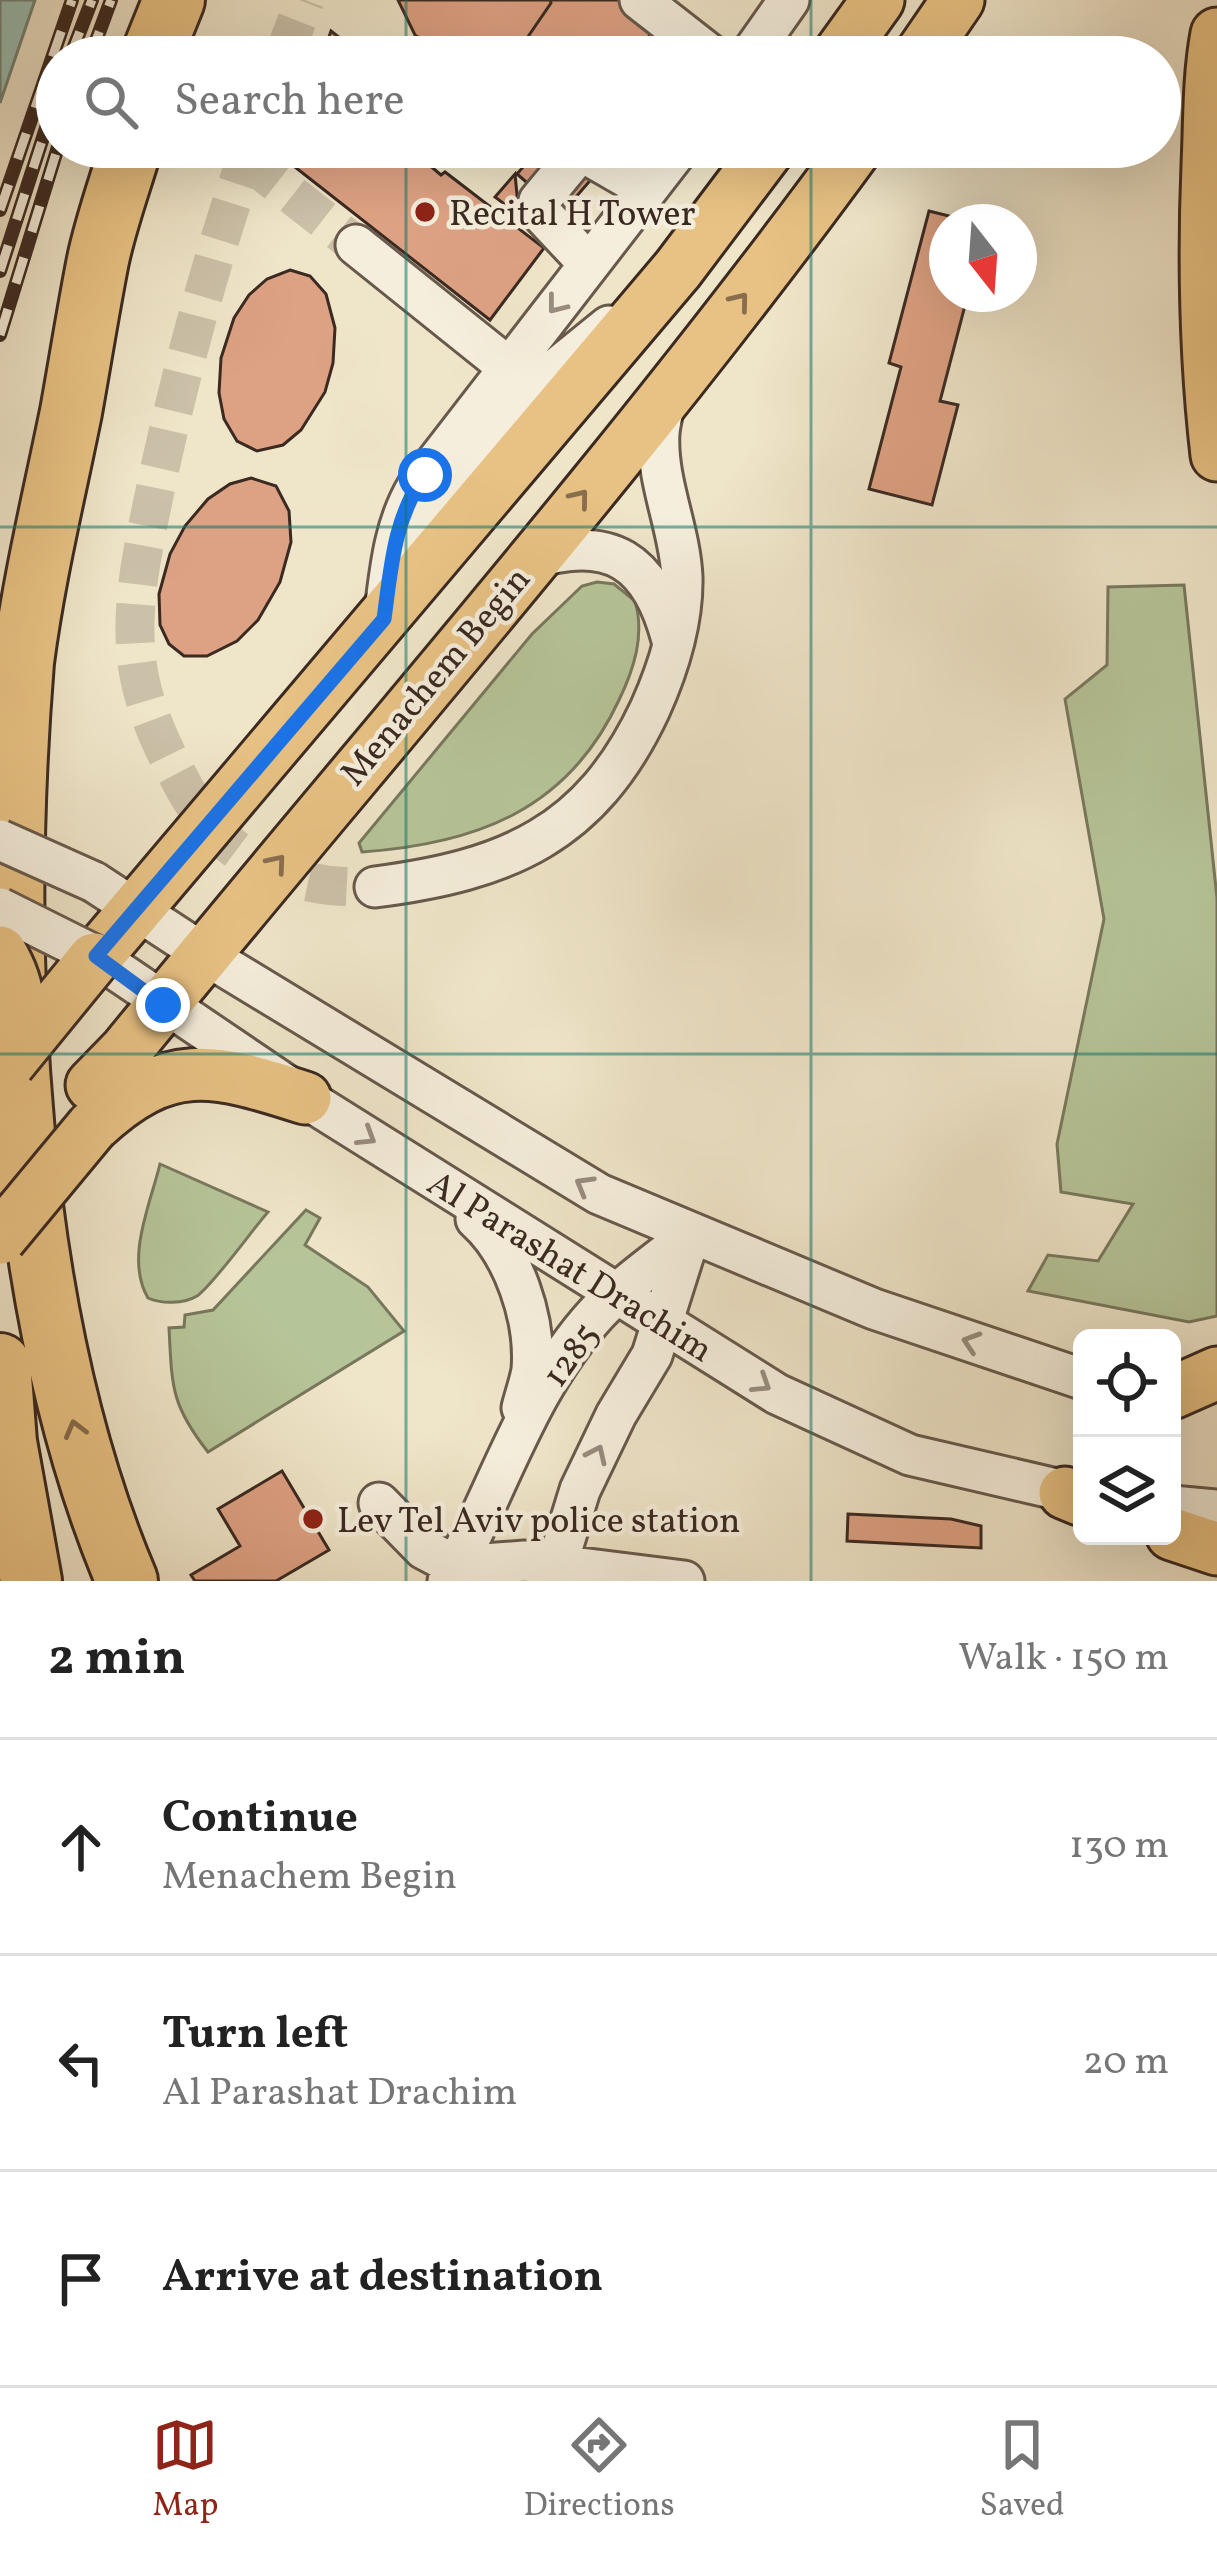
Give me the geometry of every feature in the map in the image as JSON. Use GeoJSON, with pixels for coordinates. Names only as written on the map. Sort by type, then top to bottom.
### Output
{"type":"FeatureCollection","features":[{"type":"Feature","properties":{"kind":"highway"},"geometry":{"type":"LineString","coordinates":[[161,36],[174,0]]}},
{"type":"Feature","properties":{"kind":"highway"},"geometry":{"type":"LineString","coordinates":[[0,604],[38,381],[74,251],[107,168]]}},
{"type":"Feature","properties":{"kind":"highway"},"geometry":{"type":"LineString","coordinates":[[125,168],[99,256],[70,416],[39,549],[12,780],[8,927],[12,1048],[25,1190],[40,1284],[84,1466],[127,1581]]}},
{"type":"Feature","properties":{"kind":"highway"},"geometry":{"type":"LineString","coordinates":[[0,1364],[6,1442],[31,1581]]}},
{"type":"Feature","properties":{"kind":"main road"},"geometry":{"type":"LineString","coordinates":[[852,36],[878,0]]}},
{"type":"Feature","properties":{"kind":"main road"},"geometry":{"type":"LineString","coordinates":[[934,36],[958,0]]}},
{"type":"Feature","properties":{"kind":"main road"},"geometry":{"type":"LineString","coordinates":[[1217,34],[1205,233],[1210,396],[1217,455]]}},
{"type":"Feature","properties":{"kind":"main road","name":"Menachem Begin"},"geometry":{"type":"LineString","coordinates":[[4,1068],[95,957],[115,894],[384,619],[678,269],[754,168]]}},
{"type":"Feature","properties":{"kind":"main road","name":"Menachem Begin"},"geometry":{"type":"LineString","coordinates":[[0,1193],[92,1106],[163,1005],[667,392],[842,168]]}},
{"type":"Feature","properties":{"kind":"main road"},"geometry":{"type":"LineString","coordinates":[[0,952],[15,977],[20,1005],[20,1025],[4,1068]]}},
{"type":"Feature","properties":{"kind":"main road"},"geometry":{"type":"LineString","coordinates":[[0,1238],[92,1106],[186,1075],[228,1075],[304,1098]]}},
{"type":"Feature","properties":{"kind":"main road"},"geometry":{"type":"LineString","coordinates":[[1181,1390],[1217,1373]]}},
{"type":"Feature","properties":{"kind":"main road"},"geometry":{"type":"LineString","coordinates":[[1181,1537],[1217,1549]]}},
{"type":"Feature","properties":{"kind":"street"},"geometry":{"type":"LineString","coordinates":[[640,0],[685,36]]}},
{"type":"Feature","properties":{"kind":"street"},"geometry":{"type":"LineString","coordinates":[[764,36],[789,0]]}},
{"type":"Feature","properties":{"kind":"street"},"geometry":{"type":"LineString","coordinates":[[938,36],[973,0]]}},
{"type":"Feature","properties":{"kind":"street"},"geometry":{"type":"LineString","coordinates":[[566,168],[539,201],[542,214],[588,263]]}},
{"type":"Feature","properties":{"kind":"street"},"geometry":{"type":"LineString","coordinates":[[612,168],[647,189]]}},
{"type":"Feature","properties":{"kind":"street","name":"Menachem Begin"},"geometry":{"type":"LineString","coordinates":[[384,619],[405,507],[664,168]]}},
{"type":"Feature","properties":{"kind":"street"},"geometry":{"type":"LineString","coordinates":[[356,245],[508,367]]}},
{"type":"Feature","properties":{"kind":"street"},"geometry":{"type":"LineString","coordinates":[[375,887],[475,869],[555,830],[589,803],[640,730],[661,685],[682,605],[682,571],[659,433],[667,392]]}},
{"type":"Feature","properties":{"kind":"street"},"geometry":{"type":"LineString","coordinates":[[531,559],[573,549],[613,554],[629,562],[656,593],[673,640]]}},
{"type":"Feature","properties":{"kind":"street","name":"Al Parashat Drachim"},"geometry":{"type":"LineString","coordinates":[[0,840],[115,894],[204,954],[598,1193],[874,1309],[1073,1375]]}},
{"type":"Feature","properties":{"kind":"street","name":"Al Parashat Drachim"},"geometry":{"type":"LineString","coordinates":[[0,908],[95,957],[304,1098],[777,1394],[864,1436],[944,1465],[1073,1495]]}},
{"type":"Feature","properties":{"kind":"street"},"geometry":{"type":"LineString","coordinates":[[426,1175],[490,1232],[506,1256],[530,1322],[532,1371],[513,1442]]}},
{"type":"Feature","properties":{"kind":"street","name":"1285"},"geometry":{"type":"LineString","coordinates":[[452,1573],[513,1442],[551,1374],[598,1312],[690,1235]]}},
{"type":"Feature","properties":{"kind":"street","name":"1285"},"geometry":{"type":"LineString","coordinates":[[554,1572],[580,1490],[652,1354],[690,1235]]}},
{"type":"Feature","properties":{"kind":"street"},"geometry":{"type":"LineString","coordinates":[[1181,1396],[1217,1403]]}},
{"type":"Feature","properties":{"kind":"street"},"geometry":{"type":"LineString","coordinates":[[379,1502],[452,1573],[502,1561],[554,1572],[684,1581]]}},
{"type":"Feature","properties":{"kind":"street"},"geometry":{"type":"LineString","coordinates":[[1181,1508],[1217,1510]]}},
{"type":"Feature","properties":{"kind":"green space"},"geometry":{"type":"Polygon","coordinates":[[[614,584],[635,601],[638,639],[619,700],[598,738],[573,769],[514,814],[480,829],[404,848],[362,852],[359,843],[532,634],[582,586],[614,584]]]}},
{"type":"Feature","properties":{"kind":"green space"},"geometry":{"type":"Polygon","coordinates":[[[1184,585],[1217,898],[1217,1316],[1189,1322],[1028,1291],[1048,1255],[1098,1261],[1133,1204],[1061,1192],[1057,1144],[1104,919],[1065,699],[1107,665],[1108,587],[1184,585]]]}},
{"type":"Feature","properties":{"kind":"green space"},"geometry":{"type":"Polygon","coordinates":[[[160,1164],[268,1212],[204,1290],[179,1302],[148,1298],[139,1266],[142,1232],[160,1164]]]}},
{"type":"Feature","properties":{"kind":"green space"},"geometry":{"type":"Polygon","coordinates":[[[306,1210],[320,1218],[305,1245],[368,1287],[404,1331],[208,1452],[180,1408],[169,1328],[184,1327],[185,1315],[213,1310],[306,1210]]]}},
{"type":"Feature","properties":{"kind":"water"},"geometry":{"type":"Polygon","coordinates":[[[0,0],[35,0],[0,103],[0,0]]]}},
{"type":"Feature","properties":{"kind":"building"},"geometry":{"type":"Polygon","coordinates":[[[398,0],[623,0],[657,26],[649,36],[415,35],[398,0]]]}},
{"type":"Feature","properties":{"kind":"building"},"geometry":{"type":"Polygon","coordinates":[[[398,0],[551,3],[528,36],[415,35],[398,0]]]}},
{"type":"Feature","properties":{"kind":"building","name":"Recital H Tower"},"geometry":{"type":"Polygon","coordinates":[[[296,168],[433,168],[441,175],[445,172],[544,248],[490,320],[296,168]]]}},
{"type":"Feature","properties":{"kind":"building"},"geometry":{"type":"Polygon","coordinates":[[[522,168],[587,168],[595,175],[562,213],[517,174],[522,168]]]}},
{"type":"Feature","properties":{"kind":"building"},"geometry":{"type":"Polygon","coordinates":[[[515,174],[519,215],[495,197],[515,174]]]}},
{"type":"Feature","properties":{"kind":"building"},"geometry":{"type":"Polygon","coordinates":[[[929,211],[929,312],[963,312],[940,401],[958,405],[932,505],[869,489],[901,367],[889,363],[929,211]]]}},
{"type":"Feature","properties":{"kind":"building"},"geometry":{"type":"Polygon","coordinates":[[[290,270],[310,276],[326,294],[335,328],[333,363],[325,392],[301,430],[283,445],[257,451],[237,441],[224,419],[219,393],[221,358],[234,318],[249,295],[267,279],[290,270]]]}},
{"type":"Feature","properties":{"kind":"building"},"geometry":{"type":"Polygon","coordinates":[[[251,478],[276,486],[289,511],[291,542],[280,582],[258,620],[237,641],[207,656],[184,656],[169,644],[160,625],[159,594],[170,554],[208,499],[230,484],[251,478]]]}},
{"type":"Feature","properties":{"kind":"building","name":"Lev Tel Aviv police station"},"geometry":{"type":"Polygon","coordinates":[[[282,1471],[329,1550],[276,1581],[195,1581],[191,1575],[240,1546],[218,1509],[282,1471]]]}},
{"type":"Feature","properties":{"kind":"building"},"geometry":{"type":"Polygon","coordinates":[[[848,1514],[951,1519],[981,1526],[981,1548],[847,1541],[848,1514]]]}},
{"type":"Feature","properties":{"kind":"tunnel"},"geometry":{"type":"LineString","coordinates":[[291,36],[305,0]]}},
{"type":"Feature","properties":{"kind":"tunnel"},"geometry":{"type":"LineString","coordinates":[[243,168],[177,396],[142,555],[135,630],[140,680],[171,763],[220,836],[242,854],[290,877],[316,884],[375,887]]}},
{"type":"Feature","properties":{"kind":"tunnel"},"geometry":{"type":"LineString","coordinates":[[258,168],[356,245]]}},
{"type":"Feature","properties":{"kind":"railway"},"geometry":{"type":"LineString","coordinates":[[60,36],[72,0]]}},
{"type":"Feature","properties":{"kind":"railway"},"geometry":{"type":"LineString","coordinates":[[78,36],[92,0]]}},
{"type":"Feature","properties":{"kind":"railway"},"geometry":{"type":"LineString","coordinates":[[98,36],[111,0]]}},
{"type":"Feature","properties":{"kind":"railway"},"geometry":{"type":"LineString","coordinates":[[0,210],[36,105]]}},
{"type":"Feature","properties":{"kind":"railway"},"geometry":{"type":"LineString","coordinates":[[0,271],[36,159]]}},
{"type":"Feature","properties":{"kind":"railway"},"geometry":{"type":"LineString","coordinates":[[0,335],[52,168]]}},
{"type":"Feature","properties":{"kind":"place","name":"Recital H Tower"},"geometry":{"type":"Point","coordinates":[425,212]}},
{"type":"Feature","properties":{"kind":"place","name":"Lev Tel Aviv police station"},"geometry":{"type":"Point","coordinates":[313,1519]}},
{"type":"Feature","properties":{"kind":"route"},"geometry":{"type":"LineString","coordinates":[[163,1005],[96,956],[384,619],[405,507],[425,475]]}}]}
